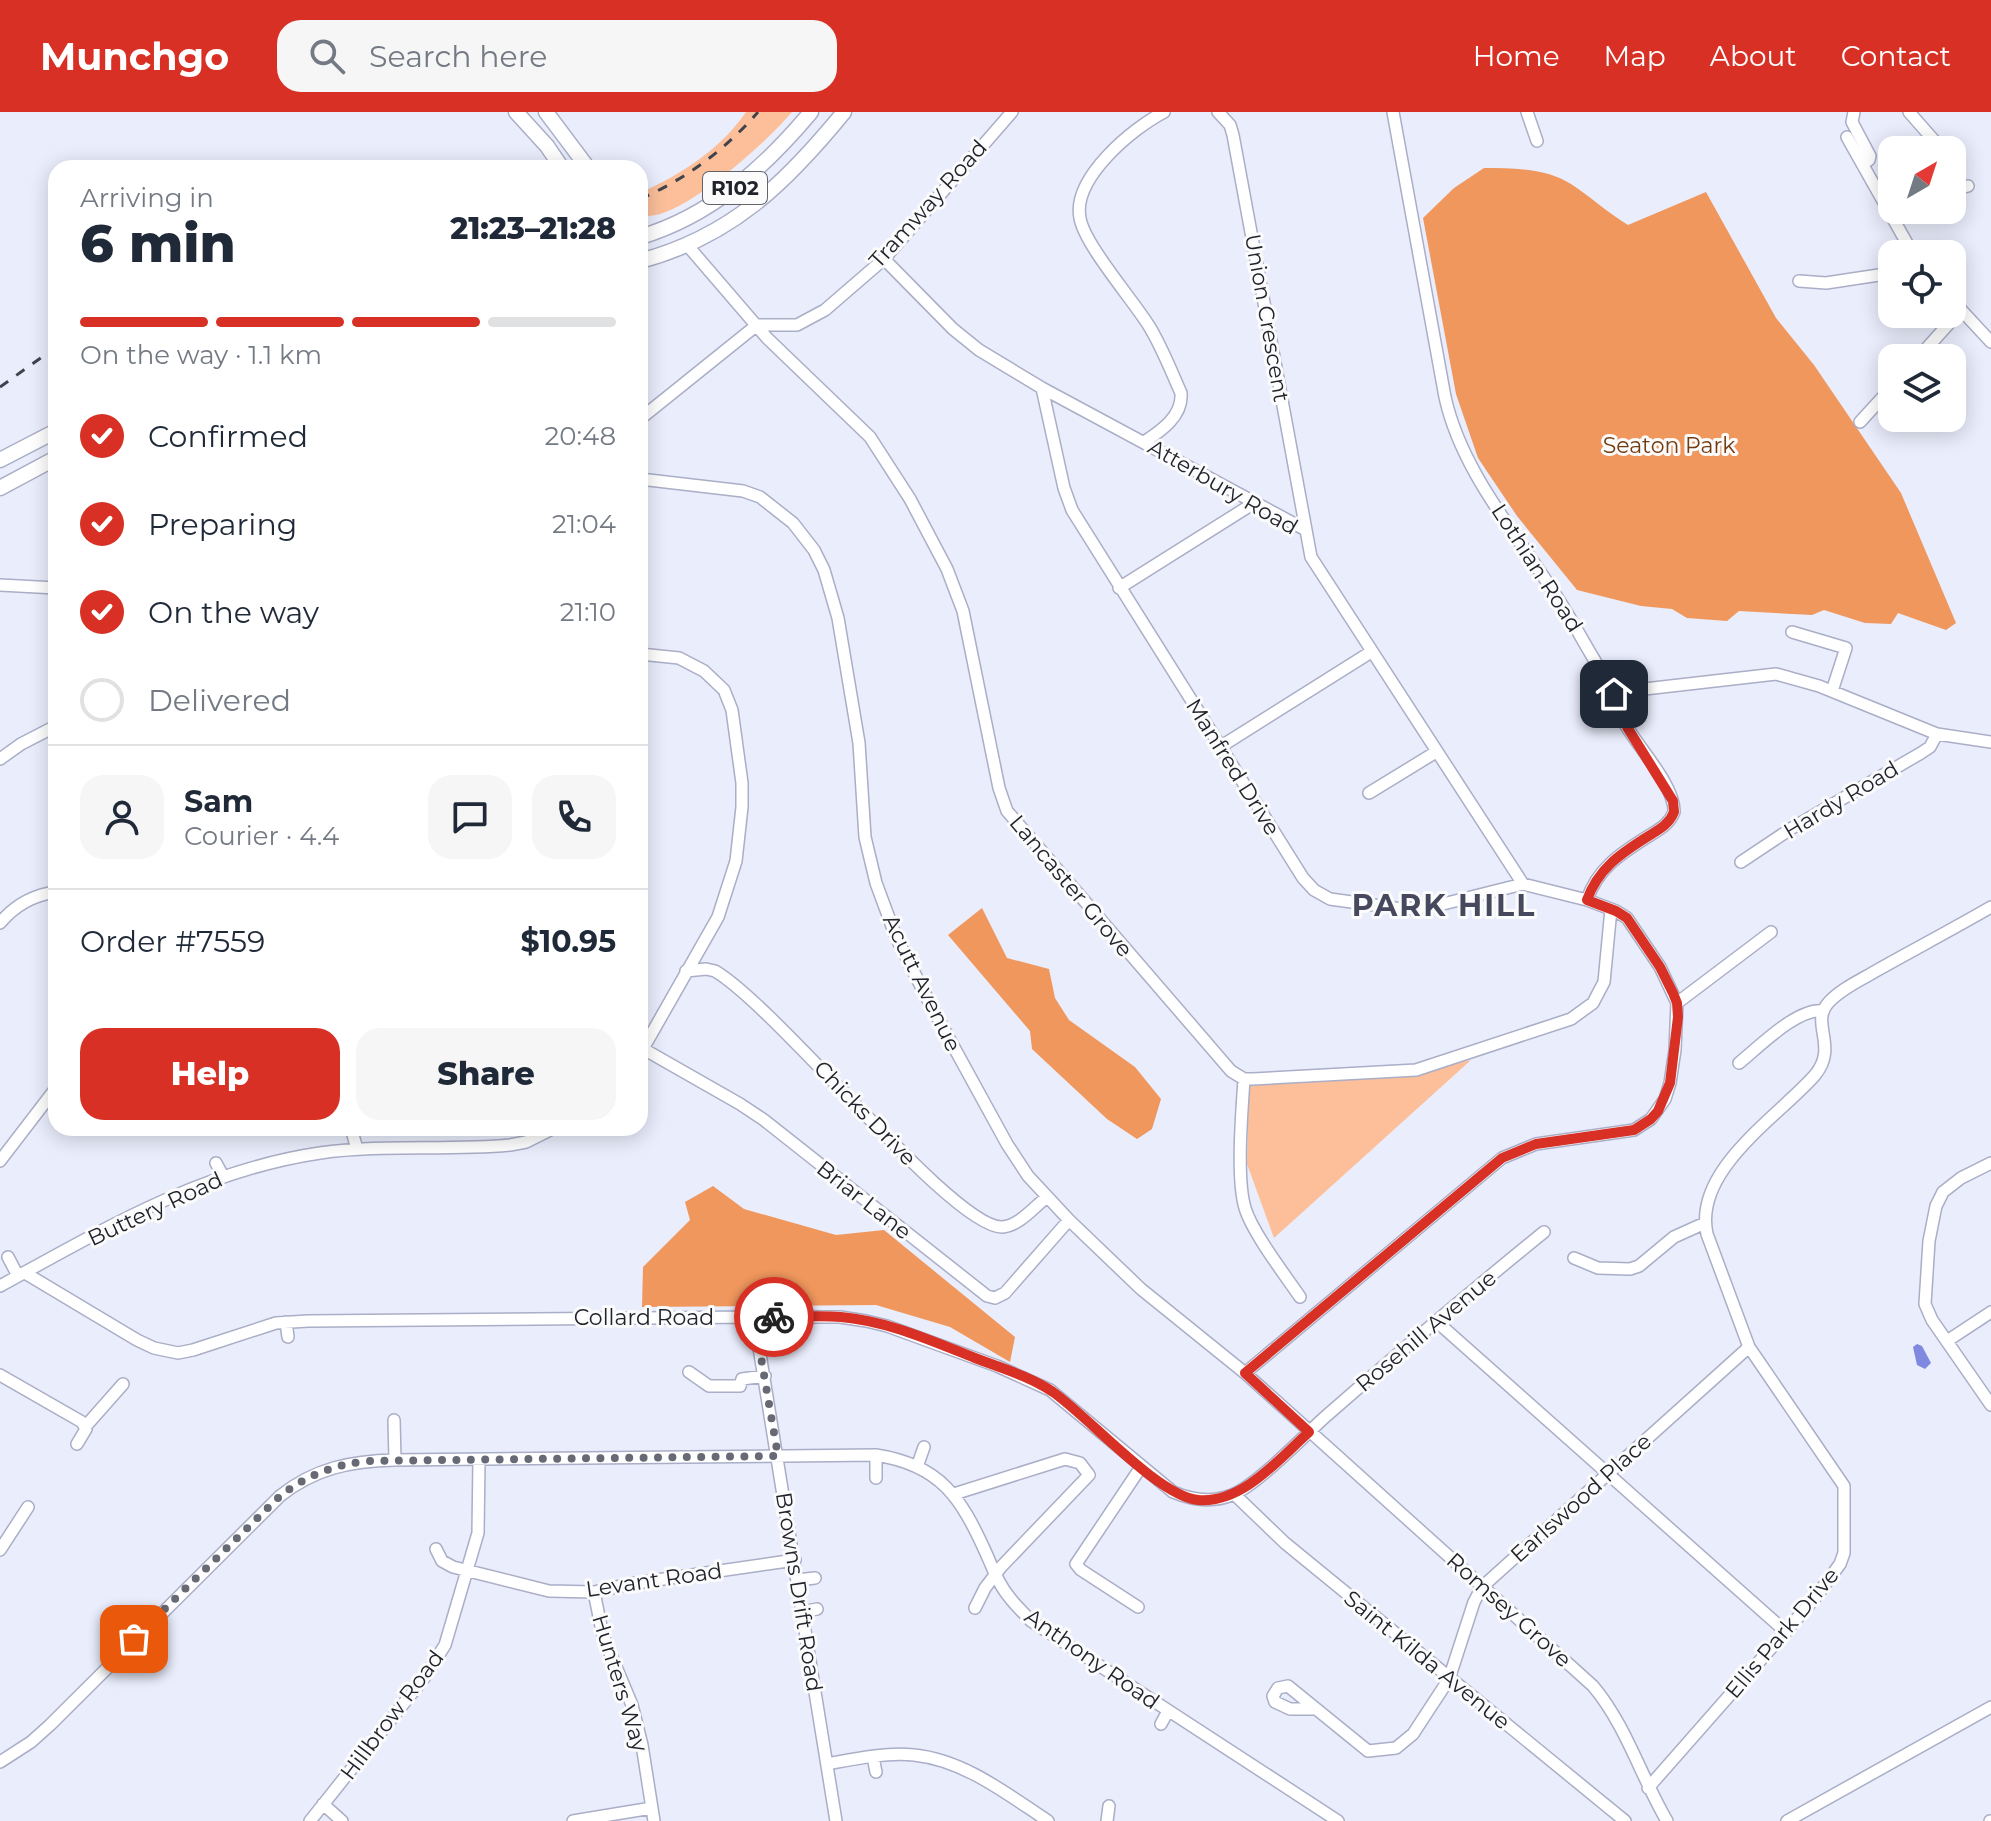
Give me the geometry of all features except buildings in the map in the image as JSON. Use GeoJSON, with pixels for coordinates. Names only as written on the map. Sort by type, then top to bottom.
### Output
{"type":"FeatureCollection","features":[{"type":"Feature","properties":{"kind":"main road"},"geometry":{"type":"LineString","coordinates":[[516,112],[557,160]]}},
{"type":"Feature","properties":{"kind":"main road"},"geometry":{"type":"LineString","coordinates":[[546,112],[582,160]]}},
{"type":"Feature","properties":{"kind":"main road","name":"R102"},"geometry":{"type":"LineString","coordinates":[[648,234],[689,217],[744,182],[811,112]]}},
{"type":"Feature","properties":{"kind":"main road","name":"R102"},"geometry":{"type":"LineString","coordinates":[[648,258],[688,246],[763,199],[793,171],[844,112]]}},
{"type":"Feature","properties":{"kind":"main road"},"geometry":{"type":"LineString","coordinates":[[0,460],[48,435]]}},
{"type":"Feature","properties":{"kind":"main road"},"geometry":{"type":"LineString","coordinates":[[0,488],[48,462]]}},
{"type":"Feature","properties":{"kind":"street","name":"Tramway Road"},"geometry":{"type":"LineString","coordinates":[[757,325],[797,325],[812,319],[884,259],[1012,112]]}},
{"type":"Feature","properties":{"kind":"street"},"geometry":{"type":"LineString","coordinates":[[1144,442],[1174,416],[1181,405],[1181,393],[1149,326],[1083,229],[1079,209],[1087,184],[1112,152],[1135,130],[1164,112]]}},
{"type":"Feature","properties":{"kind":"street","name":"Union Crescent"},"geometry":{"type":"LineString","coordinates":[[1218,112],[1230,125],[1233,135],[1304,529]]}},
{"type":"Feature","properties":{"kind":"street","name":"Lothian Road"},"geometry":{"type":"LineString","coordinates":[[1393,112],[1445,397],[1454,427],[1476,473],[1557,596],[1612,688]]}},
{"type":"Feature","properties":{"kind":"street"},"geometry":{"type":"LineString","coordinates":[[1527,112],[1537,141]]}},
{"type":"Feature","properties":{"kind":"street"},"geometry":{"type":"LineString","coordinates":[[1854,112],[1852,122],[1870,156],[1862,164]]}},
{"type":"Feature","properties":{"kind":"street"},"geometry":{"type":"LineString","coordinates":[[1909,112],[1930,136]]}},
{"type":"Feature","properties":{"kind":"street"},"geometry":{"type":"LineString","coordinates":[[1847,137],[1878,192]]}},
{"type":"Feature","properties":{"kind":"street","name":"Lancaster Grove"},"geometry":{"type":"LineString","coordinates":[[688,246],[777,349],[870,437],[932,539],[963,611],[990,749],[1007,811],[1182,1017],[1231,1071],[1244,1079]]}},
{"type":"Feature","properties":{"kind":"street","name":"Atterbury Road"},"geometry":{"type":"LineString","coordinates":[[884,259],[965,340],[1042,388],[1304,529],[1315,566],[1523,884]]}},
{"type":"Feature","properties":{"kind":"street"},"geometry":{"type":"LineString","coordinates":[[1799,281],[1826,283],[1878,275]]}},
{"type":"Feature","properties":{"kind":"street"},"geometry":{"type":"LineString","coordinates":[[1966,315],[1991,342]]}},
{"type":"Feature","properties":{"kind":"street"},"geometry":{"type":"LineString","coordinates":[[648,413],[757,325]]}},
{"type":"Feature","properties":{"kind":"street"},"geometry":{"type":"LineString","coordinates":[[1931,344],[1945,328]]}},
{"type":"Feature","properties":{"kind":"street","name":"Manfred Drive"},"geometry":{"type":"LineString","coordinates":[[1042,388],[1066,496],[1119,588],[1303,878],[1322,896],[1367,906],[1415,909],[1523,884],[1611,909]]}},
{"type":"Feature","properties":{"kind":"street"},"geometry":{"type":"LineString","coordinates":[[1860,422],[1878,402]]}},
{"type":"Feature","properties":{"kind":"street","name":"Acutt Avenue"},"geometry":{"type":"LineString","coordinates":[[648,480],[743,491],[760,497],[793,523],[814,550],[824,570],[843,647],[859,743],[865,837],[876,883],[896,937],[1007,1144],[1028,1176],[1047,1197],[1141,1289],[1245,1373],[1309,1432]]}},
{"type":"Feature","properties":{"kind":"street"},"geometry":{"type":"LineString","coordinates":[[1119,588],[1254,503]]}},
{"type":"Feature","properties":{"kind":"street"},"geometry":{"type":"LineString","coordinates":[[0,585],[48,588]]}},
{"type":"Feature","properties":{"kind":"street"},"geometry":{"type":"LineString","coordinates":[[1792,632],[1846,648],[1832,691]]}},
{"type":"Feature","properties":{"kind":"street"},"geometry":{"type":"LineString","coordinates":[[1220,747],[1371,652]]}},
{"type":"Feature","properties":{"kind":"street"},"geometry":{"type":"LineString","coordinates":[[648,655],[669,656],[704,671],[724,690],[735,729],[742,783],[736,861],[718,917],[648,1038]]}},
{"type":"Feature","properties":{"kind":"street"},"geometry":{"type":"LineString","coordinates":[[1587,900],[1594,883],[1609,864],[1663,827],[1674,812],[1673,801],[1663,782],[1619,713],[1612,688],[1627,691],[1776,674],[1832,691],[1937,734],[1991,742]]}},
{"type":"Feature","properties":{"kind":"street"},"geometry":{"type":"LineString","coordinates":[[0,759],[48,730]]}},
{"type":"Feature","properties":{"kind":"street","name":"Hardy Road"},"geometry":{"type":"LineString","coordinates":[[1741,862],[1792,828],[1921,753],[1930,747],[1937,734]]}},
{"type":"Feature","properties":{"kind":"street"},"geometry":{"type":"LineString","coordinates":[[1369,793],[1436,752]]}},
{"type":"Feature","properties":{"kind":"street"},"geometry":{"type":"LineString","coordinates":[[0,923],[21,904],[48,893]]}},
{"type":"Feature","properties":{"kind":"street"},"geometry":{"type":"LineString","coordinates":[[1245,1373],[1502,1158],[1536,1144],[1634,1130],[1651,1119],[1665,1099],[1670,1083],[1677,1003],[1660,967],[1627,918],[1611,909],[1604,982],[1593,1003],[1571,1019],[1416,1070],[1244,1079],[1241,1154],[1244,1204],[1255,1227],[1300,1297]]}},
{"type":"Feature","properties":{"kind":"street"},"geometry":{"type":"LineString","coordinates":[[1574,1258],[1598,1268],[1630,1269],[1639,1266],[1674,1237],[1705,1223],[1705,1209],[1710,1196],[1730,1162],[1751,1135],[1820,1068],[1827,1050],[1822,1025],[1823,1011],[1830,1000],[1986,910],[1991,921]]}},
{"type":"Feature","properties":{"kind":"street"},"geometry":{"type":"LineString","coordinates":[[1677,1003],[1771,932]]}},
{"type":"Feature","properties":{"kind":"street","name":"Chicks Drive"},"geometry":{"type":"LineString","coordinates":[[686,971],[715,971],[766,1012],[934,1183],[982,1221],[996,1226],[1012,1225],[1047,1197]]}},
{"type":"Feature","properties":{"kind":"street"},"geometry":{"type":"LineString","coordinates":[[1739,1063],[1795,1019],[1813,1010],[1823,1011]]}},
{"type":"Feature","properties":{"kind":"street","name":"Briar Lane"},"geometry":{"type":"LineString","coordinates":[[648,1054],[764,1120],[987,1296],[995,1298],[1005,1293],[1069,1220]]}},
{"type":"Feature","properties":{"kind":"street"},"geometry":{"type":"LineString","coordinates":[[0,1161],[48,1098]]}},
{"type":"Feature","properties":{"kind":"street"},"geometry":{"type":"LineString","coordinates":[[353,1136],[357,1149]]}},
{"type":"Feature","properties":{"kind":"street","name":"Buttery Road"},"geometry":{"type":"LineString","coordinates":[[0,1286],[173,1195],[223,1176],[294,1158],[357,1149],[510,1145],[538,1136]]}},
{"type":"Feature","properties":{"kind":"street"},"geometry":{"type":"LineString","coordinates":[[216,1163],[223,1176]]}},
{"type":"Feature","properties":{"kind":"street"},"geometry":{"type":"LineString","coordinates":[[1991,1163],[1947,1187],[1934,1215],[1926,1263],[1925,1304],[1932,1320],[1991,1405]]}},
{"type":"Feature","properties":{"kind":"street","name":"Ellis Park Drive"},"geometry":{"type":"LineString","coordinates":[[1648,1788],[1786,1632],[1840,1564],[1844,1553],[1844,1486],[1749,1347],[1705,1223]]}},
{"type":"Feature","properties":{"kind":"street","name":"Rosehill Avenue"},"geometry":{"type":"LineString","coordinates":[[1309,1432],[1544,1232]]}},
{"type":"Feature","properties":{"kind":"street"},"geometry":{"type":"LineString","coordinates":[[8,1257],[22,1274]]}},
{"type":"Feature","properties":{"kind":"street","name":"Collard Road"},"geometry":{"type":"LineString","coordinates":[[22,1274],[137,1340],[166,1351],[193,1350],[286,1322],[754,1317],[840,1317],[866,1321],[997,1366],[1050,1390],[1173,1492],[1205,1500],[1234,1494],[1267,1470],[1309,1432]]}},
{"type":"Feature","properties":{"kind":"street"},"geometry":{"type":"LineString","coordinates":[[1947,1341],[1991,1312]]}},
{"type":"Feature","properties":{"kind":"street","name":"Browns Drift Road"},"geometry":{"type":"LineString","coordinates":[[754,1317],[836,1821]]}},
{"type":"Feature","properties":{"kind":"street"},"geometry":{"type":"LineString","coordinates":[[1436,1321],[1786,1632]]}},
{"type":"Feature","properties":{"kind":"street"},"geometry":{"type":"LineString","coordinates":[[286,1322],[288,1337]]}},
{"type":"Feature","properties":{"kind":"street","name":"Earlswood Place"},"geometry":{"type":"LineString","coordinates":[[1314,1709],[1368,1751],[1385,1751],[1405,1743],[1449,1679],[1482,1587],[1749,1347]]}},
{"type":"Feature","properties":{"kind":"street"},"geometry":{"type":"LineString","coordinates":[[689,1372],[709,1386],[740,1386],[742,1379],[765,1376]]}},
{"type":"Feature","properties":{"kind":"street"},"geometry":{"type":"LineString","coordinates":[[0,1375],[85,1427]]}},
{"type":"Feature","properties":{"kind":"street"},"geometry":{"type":"LineString","coordinates":[[77,1444],[85,1427],[123,1384]]}},
{"type":"Feature","properties":{"kind":"street"},"geometry":{"type":"LineString","coordinates":[[394,1420],[395,1460]]}},
{"type":"Feature","properties":{"kind":"street","name":"Romsey Grove"},"geometry":{"type":"LineString","coordinates":[[1309,1432],[1604,1698],[1667,1821]]}},
{"type":"Feature","properties":{"kind":"street"},"geometry":{"type":"LineString","coordinates":[[917,1467],[924,1447]]}},
{"type":"Feature","properties":{"kind":"street"},"geometry":{"type":"LineString","coordinates":[[876,1455],[876,1478]]}},
{"type":"Feature","properties":{"kind":"street","name":"Anthony Road"},"geometry":{"type":"LineString","coordinates":[[0,1762],[23,1749],[50,1725],[294,1485],[322,1470],[348,1463],[395,1460],[876,1455],[917,1467],[954,1494],[972,1521],[1009,1598],[1031,1621],[1338,1821]]}},
{"type":"Feature","properties":{"kind":"street"},"geometry":{"type":"LineString","coordinates":[[954,1494],[1065,1459],[1075,1459],[1088,1472],[1087,1479],[995,1574],[975,1608]]}},
{"type":"Feature","properties":{"kind":"street","name":"Hillbrow Road"},"geometry":{"type":"LineString","coordinates":[[310,1821],[436,1662],[450,1635],[478,1533],[479,1460]]}},
{"type":"Feature","properties":{"kind":"street"},"geometry":{"type":"LineString","coordinates":[[1138,1607],[1081,1570],[1076,1562],[1141,1467]]}},
{"type":"Feature","properties":{"kind":"street","name":"Saint Kilda Avenue"},"geometry":{"type":"LineString","coordinates":[[1234,1494],[1285,1543],[1625,1821]]}},
{"type":"Feature","properties":{"kind":"street"},"geometry":{"type":"LineString","coordinates":[[2,1544],[28,1507]]}},
{"type":"Feature","properties":{"kind":"street","name":"Levant Road"},"geometry":{"type":"LineString","coordinates":[[436,1549],[442,1561],[468,1571],[549,1591],[594,1592],[795,1560]]}},
{"type":"Feature","properties":{"kind":"street"},"geometry":{"type":"LineString","coordinates":[[797,1580],[815,1578]]}},
{"type":"Feature","properties":{"kind":"street","name":"Hunters Way"},"geometry":{"type":"LineString","coordinates":[[594,1592],[603,1636],[632,1705],[654,1821]]}},
{"type":"Feature","properties":{"kind":"street"},"geometry":{"type":"LineString","coordinates":[[802,1612],[817,1609]]}},
{"type":"Feature","properties":{"kind":"street"},"geometry":{"type":"LineString","coordinates":[[1787,1821],[1990,1710]]}},
{"type":"Feature","properties":{"kind":"street"},"geometry":{"type":"LineString","coordinates":[[1161,1724],[1168,1711]]}},
{"type":"Feature","properties":{"kind":"street"},"geometry":{"type":"LineString","coordinates":[[827,1764],[912,1755],[952,1764],[971,1772],[1048,1821]]}},
{"type":"Feature","properties":{"kind":"street"},"geometry":{"type":"LineString","coordinates":[[873,1757],[876,1772]]}},
{"type":"Feature","properties":{"kind":"street"},"geometry":{"type":"LineString","coordinates":[[323,1804],[342,1821]]}},
{"type":"Feature","properties":{"kind":"street"},"geometry":{"type":"LineString","coordinates":[[1107,1821],[1109,1806]]}},
{"type":"Feature","properties":{"kind":"street"},"geometry":{"type":"LineString","coordinates":[[573,1821],[652,1808]]}},
{"type":"Feature","properties":{"kind":"shaded area"},"geometry":{"type":"Polygon","coordinates":[[[746,112],[792,112],[743,160],[698,195],[675,208],[648,215],[648,189],[699,160],[746,112]]]}},
{"type":"Feature","properties":{"kind":"shaded area"},"geometry":{"type":"Polygon","coordinates":[[[1471,1060],[1274,1238],[1247,1164],[1249,1085],[1404,1075],[1471,1060]]]}},
{"type":"Feature","properties":{"kind":"green space","name":"Seaton Park"},"geometry":{"type":"Polygon","coordinates":[[[1484,168],[1529,170],[1551,175],[1578,189],[1628,225],[1706,192],[1776,318],[1814,365],[1901,493],[1956,623],[1946,630],[1898,613],[1891,624],[1865,623],[1824,610],[1812,615],[1739,611],[1727,621],[1687,618],[1672,609],[1641,606],[1577,590],[1517,516],[1478,458],[1456,394],[1423,218],[1454,188],[1484,168]]]}},
{"type":"Feature","properties":{"kind":"green space"},"geometry":{"type":"Polygon","coordinates":[[[982,908],[1007,958],[1049,969],[1055,998],[1069,1020],[1135,1067],[1161,1099],[1152,1129],[1137,1139],[1107,1119],[1032,1049],[1030,1031],[948,935],[982,908]]]}},
{"type":"Feature","properties":{"kind":"green space"},"geometry":{"type":"Polygon","coordinates":[[[713,1186],[744,1209],[836,1235],[884,1230],[1015,1337],[1010,1362],[950,1327],[876,1305],[642,1307],[643,1267],[690,1220],[685,1202],[713,1186]]]}},
{"type":"Feature","properties":{"kind":"water"},"geometry":{"type":"Polygon","coordinates":[[[1917,1344],[1922,1346],[1931,1363],[1925,1369],[1917,1365],[1913,1347],[1917,1344]]]}},
{"type":"Feature","properties":{"kind":"railway"},"geometry":{"type":"LineString","coordinates":[[648,195],[704,162],[758,112]]}},
{"type":"Feature","properties":{"kind":"railway"},"geometry":{"type":"LineString","coordinates":[[0,387],[48,353]]}},
{"type":"Feature","properties":{"kind":"way so far"},"geometry":{"type":"LineString","coordinates":[[134,1639],[280,1496],[322,1470],[367,1461],[778,1456],[754,1317],[774,1317]]}},
{"type":"Feature","properties":{"kind":"district","name":"PARK HILL"},"geometry":{"type":"Point","coordinates":[1444,905]}},
{"type":"Feature","properties":{"kind":"route"},"geometry":{"type":"LineString","coordinates":[[774,1317],[840,1317],[866,1321],[932,1341],[1026,1377],[1066,1402],[1158,1481],[1185,1497],[1215,1499],[1234,1494],[1267,1470],[1309,1432],[1245,1373],[1502,1158],[1536,1144],[1634,1130],[1651,1119],[1665,1099],[1673,1066],[1677,1003],[1660,967],[1627,918],[1587,900],[1594,883],[1609,864],[1669,822],[1675,807],[1663,782],[1619,713],[1614,694]]}}]}
